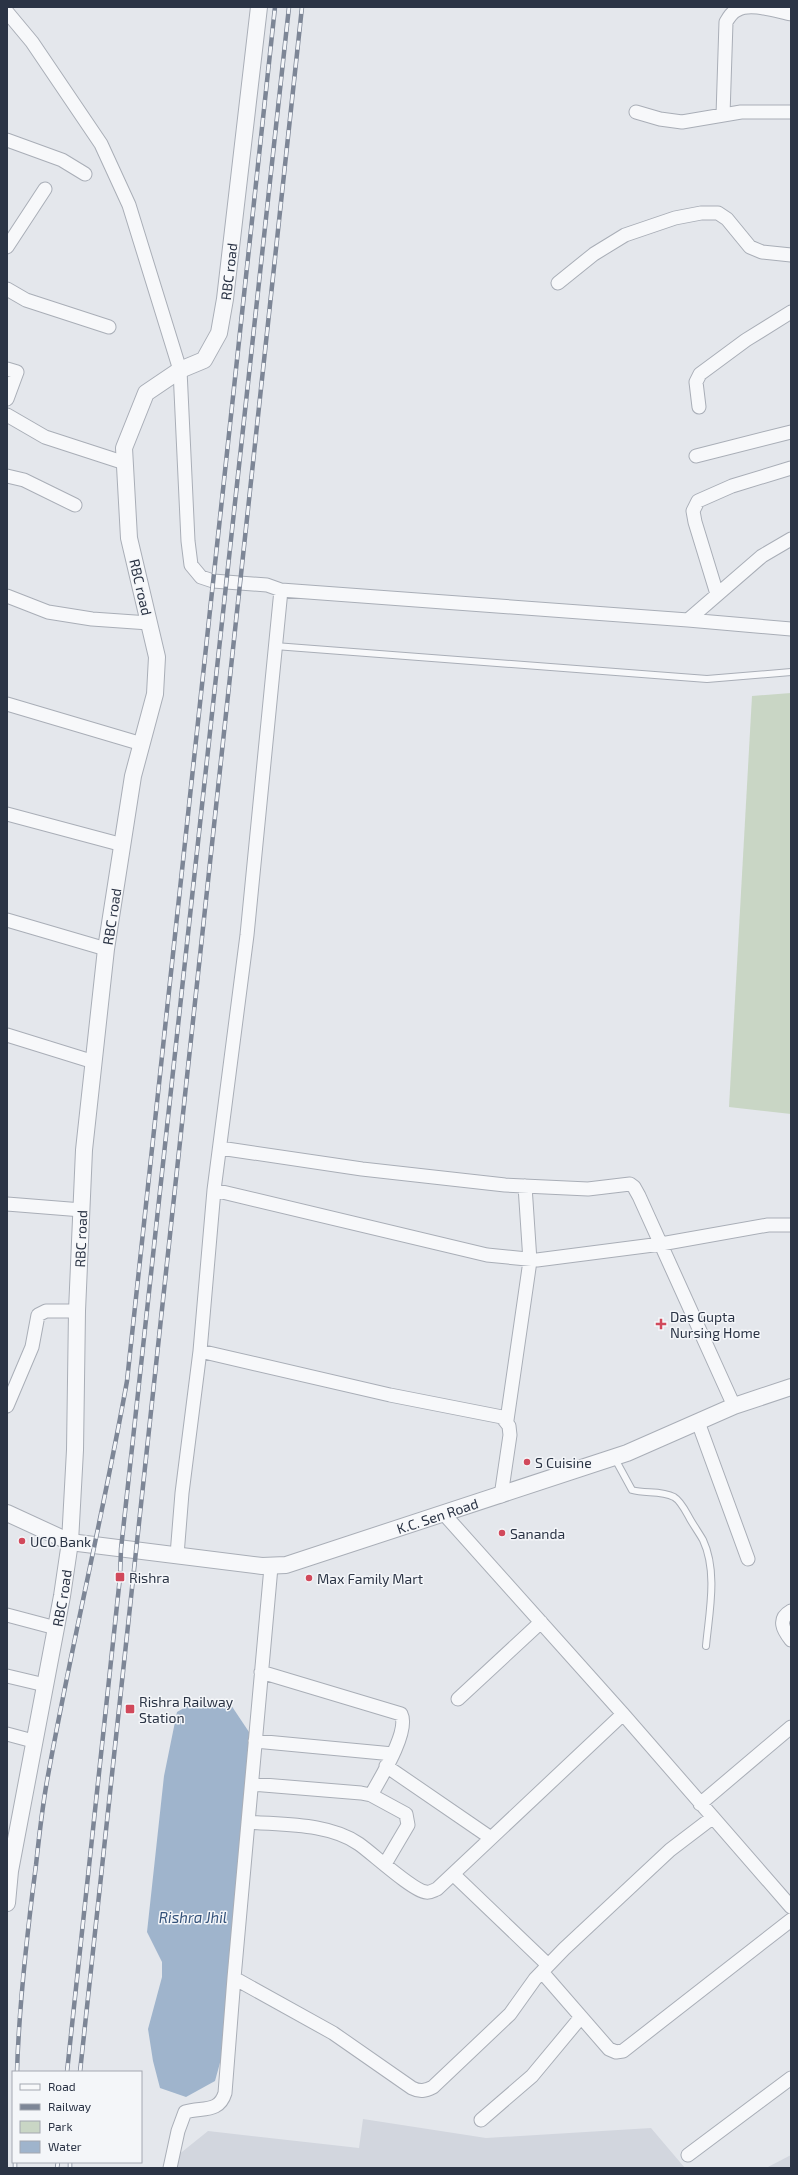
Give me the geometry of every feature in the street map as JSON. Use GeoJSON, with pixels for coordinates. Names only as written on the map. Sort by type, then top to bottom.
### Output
{"type":"FeatureCollection","features":[{"type":"Feature","properties":{"kind":"street","name":"RBC road"},"geometry":{"type":"LineString","coordinates":[[7,1903],[9,1871],[56,1628],[70,1542],[75,1450],[77,1311],[84,1150],[106,949],[133,776],[155,694],[157,657],[129,538],[124,448],[146,393],[180,370],[204,360],[219,333],[226,291],[259,7]]}},
{"type":"Feature","properties":{"kind":"street"},"geometry":{"type":"LineString","coordinates":[[722,115],[726,22],[737,9],[752,7],[791,14]]}},
{"type":"Feature","properties":{"kind":"street"},"geometry":{"type":"LineString","coordinates":[[7,12],[32,42],[101,144],[129,205],[180,370],[188,541],[191,565],[200,577],[213,581],[267,585],[281,590],[791,629]]}},
{"type":"Feature","properties":{"kind":"street"},"geometry":{"type":"LineString","coordinates":[[636,112],[660,119],[682,122],[741,112],[791,112]]}},
{"type":"Feature","properties":{"kind":"street"},"geometry":{"type":"LineString","coordinates":[[7,140],[62,160],[85,174]]}},
{"type":"Feature","properties":{"kind":"street"},"geometry":{"type":"LineString","coordinates":[[7,246],[45,189]]}},
{"type":"Feature","properties":{"kind":"street"},"geometry":{"type":"LineString","coordinates":[[558,283],[594,254],[625,235],[675,218],[701,213],[718,213],[727,219],[750,248],[762,252],[791,255]]}},
{"type":"Feature","properties":{"kind":"street"},"geometry":{"type":"LineString","coordinates":[[7,289],[26,300],[109,327]]}},
{"type":"Feature","properties":{"kind":"street"},"geometry":{"type":"LineString","coordinates":[[699,407],[696,382],[700,374],[746,340],[791,312]]}},
{"type":"Feature","properties":{"kind":"street"},"geometry":{"type":"LineString","coordinates":[[7,369],[16,372],[7,399]]}},
{"type":"Feature","properties":{"kind":"street"},"geometry":{"type":"LineString","coordinates":[[7,415],[45,437],[125,463]]}},
{"type":"Feature","properties":{"kind":"street"},"geometry":{"type":"LineString","coordinates":[[696,456],[791,432]]}},
{"type":"Feature","properties":{"kind":"street"},"geometry":{"type":"LineString","coordinates":[[717,594],[695,522],[693,511],[698,501],[732,486],[791,468]]}},
{"type":"Feature","properties":{"kind":"street"},"geometry":{"type":"LineString","coordinates":[[7,476],[24,480],[76,505]]}},
{"type":"Feature","properties":{"kind":"street"},"geometry":{"type":"LineString","coordinates":[[688,620],[762,556],[791,539]]}},
{"type":"Feature","properties":{"kind":"street"},"geometry":{"type":"LineString","coordinates":[[177,1555],[182,1499],[200,1351],[214,1190],[247,935],[281,590]]}},
{"type":"Feature","properties":{"kind":"street"},"geometry":{"type":"LineString","coordinates":[[7,596],[48,612],[92,619],[149,624]]}},
{"type":"Feature","properties":{"kind":"street"},"geometry":{"type":"LineString","coordinates":[[7,704],[142,744]]}},
{"type":"Feature","properties":{"kind":"street"},"geometry":{"type":"LineString","coordinates":[[7,814],[123,846]]}},
{"type":"Feature","properties":{"kind":"street"},"geometry":{"type":"LineString","coordinates":[[7,920],[106,949]]}},
{"type":"Feature","properties":{"kind":"street"},"geometry":{"type":"LineString","coordinates":[[7,1035],[94,1062]]}},
{"type":"Feature","properties":{"kind":"street"},"geometry":{"type":"LineString","coordinates":[[220,1148],[362,1169],[525,1186],[588,1189],[630,1184],[634,1187],[661,1244],[734,1406]]}},
{"type":"Feature","properties":{"kind":"street"},"geometry":{"type":"LineString","coordinates":[[501,1496],[510,1435],[507,1420],[530,1261],[525,1186]]}},
{"type":"Feature","properties":{"kind":"street"},"geometry":{"type":"LineString","coordinates":[[214,1190],[487,1255],[530,1261],[661,1244],[755,1227],[791,1225]]}},
{"type":"Feature","properties":{"kind":"street"},"geometry":{"type":"LineString","coordinates":[[7,1204],[82,1210]]}},
{"type":"Feature","properties":{"kind":"street"},"geometry":{"type":"LineString","coordinates":[[7,1406],[32,1347],[38,1315],[46,1311],[77,1311]]}},
{"type":"Feature","properties":{"kind":"street"},"geometry":{"type":"LineString","coordinates":[[200,1351],[390,1395],[494,1415],[507,1420]]}},
{"type":"Feature","properties":{"kind":"street","name":"K.C. Sen Road"},"geometry":{"type":"LineString","coordinates":[[7,1513],[70,1542],[270,1567],[286,1565],[614,1458],[734,1406],[791,1386]]}},
{"type":"Feature","properties":{"kind":"street"},"geometry":{"type":"LineString","coordinates":[[698,1422],[748,1558]]}},
{"type":"Feature","properties":{"kind":"street"},"geometry":{"type":"LineString","coordinates":[[444,1514],[623,1714],[791,1907]]}},
{"type":"Feature","properties":{"kind":"street"},"geometry":{"type":"LineString","coordinates":[[170,2168],[178,2131],[185,2112],[215,2107],[222,2102],[225,2093],[270,1567]]}},
{"type":"Feature","properties":{"kind":"street"},"geometry":{"type":"LineString","coordinates":[[791,1611],[785,1614],[782,1621],[783,1628],[791,1640]]}},
{"type":"Feature","properties":{"kind":"street"},"geometry":{"type":"LineString","coordinates":[[7,1615],[56,1628]]}},
{"type":"Feature","properties":{"kind":"street"},"geometry":{"type":"LineString","coordinates":[[458,1700],[541,1622]]}},
{"type":"Feature","properties":{"kind":"street"},"geometry":{"type":"LineString","coordinates":[[261,1672],[401,1714],[403,1727],[393,1754],[371,1795]]}},
{"type":"Feature","properties":{"kind":"street"},"geometry":{"type":"LineString","coordinates":[[7,1676],[45,1685]]}},
{"type":"Feature","properties":{"kind":"street"},"geometry":{"type":"LineString","coordinates":[[248,1822],[297,1826],[325,1831],[357,1842],[413,1885],[426,1892],[438,1889],[623,1714]]}},
{"type":"Feature","properties":{"kind":"street"},"geometry":{"type":"LineString","coordinates":[[700,1804],[791,1727]]}},
{"type":"Feature","properties":{"kind":"street"},"geometry":{"type":"LineString","coordinates":[[7,1734],[33,1741]]}},
{"type":"Feature","properties":{"kind":"street"},"geometry":{"type":"LineString","coordinates":[[255,1741],[393,1754]]}},
{"type":"Feature","properties":{"kind":"street"},"geometry":{"type":"LineString","coordinates":[[386,1766],[491,1838]]}},
{"type":"Feature","properties":{"kind":"street"},"geometry":{"type":"LineString","coordinates":[[252,1784],[371,1795],[406,1814],[408,1817],[408,1824],[386,1864]]}},
{"type":"Feature","properties":{"kind":"street"},"geometry":{"type":"LineString","coordinates":[[234,1978],[291,2008],[332,2033],[418,2091],[433,2087],[485,2040],[510,2014],[545,1968],[670,1850],[712,1818]]}},
{"type":"Feature","properties":{"kind":"street"},"geometry":{"type":"LineString","coordinates":[[453,1874],[545,1968],[581,2017],[609,2048],[616,2052],[623,2051],[682,2003],[791,1920]]}},
{"type":"Feature","properties":{"kind":"street"},"geometry":{"type":"LineString","coordinates":[[481,2120],[532,2076],[581,2017]]}},
{"type":"Feature","properties":{"kind":"street"},"geometry":{"type":"LineString","coordinates":[[688,2155],[791,2078]]}},
{"type":"Feature","properties":{"kind":"lane"},"geometry":{"type":"LineString","coordinates":[[275,646],[707,679],[791,672]]}},
{"type":"Feature","properties":{"kind":"lane"},"geometry":{"type":"LineString","coordinates":[[614,1458],[632,1490],[641,1493],[665,1494],[675,1497],[703,1541],[709,1559],[711,1582],[706,1646]]}},
{"type":"Feature","properties":{"kind":"shaded area"},"geometry":{"type":"Polygon","coordinates":[[[363,2119],[486,2138],[651,2128],[685,2168],[162,2168],[208,2131],[359,2148],[363,2119]]]}},
{"type":"Feature","properties":{"kind":"shaded area"},"geometry":{"type":"Polygon","coordinates":[[[791,2155],[791,2168],[766,2168],[791,2155]]]}},
{"type":"Feature","properties":{"kind":"green space"},"geometry":{"type":"Polygon","coordinates":[[[791,693],[791,1114],[729,1107],[752,696],[791,693]]]}},
{"type":"Feature","properties":{"kind":"water","name":"Rishra Jhil"},"geometry":{"type":"Polygon","coordinates":[[[196,1701],[229,1702],[255,1741],[221,2059],[215,2081],[186,2097],[160,2088],[153,2061],[148,2029],[162,1977],[162,1962],[147,1932],[164,1776],[177,1712],[196,1701]]]}},
{"type":"Feature","properties":{"kind":"railway"},"geometry":{"type":"LineString","coordinates":[[17,2071],[24,1968],[45,1792],[127,1381],[275,7]]}},
{"type":"Feature","properties":{"kind":"railway"},"geometry":{"type":"LineString","coordinates":[[67,2071],[120,1577],[121,1549],[289,7]]}},
{"type":"Feature","properties":{"kind":"railway"},"geometry":{"type":"LineString","coordinates":[[80,2071],[302,7]]}},
{"type":"Feature","properties":{"kind":"railway"},"geometry":{"type":"LineString","coordinates":[[15,2163],[15,2168]]}},
{"type":"Feature","properties":{"kind":"railway"},"geometry":{"type":"LineString","coordinates":[[57,2168],[58,2163]]}},
{"type":"Feature","properties":{"kind":"railway"},"geometry":{"type":"LineString","coordinates":[[70,2163],[70,2168]]}},
{"type":"Feature","properties":{"kind":"place","name":"Das Gupta Nursing Home"},"geometry":{"type":"Point","coordinates":[661,1324]}},
{"type":"Feature","properties":{"kind":"place","name":"S Cuisine"},"geometry":{"type":"Point","coordinates":[527,1462]}},
{"type":"Feature","properties":{"kind":"place","name":"Sananda"},"geometry":{"type":"Point","coordinates":[502,1533]}},
{"type":"Feature","properties":{"kind":"place","name":"UCO Bank"},"geometry":{"type":"Point","coordinates":[22,1541]}},
{"type":"Feature","properties":{"kind":"place","name":"Rishra"},"geometry":{"type":"Point","coordinates":[120,1577]}},
{"type":"Feature","properties":{"kind":"place","name":"Max Family Mart"},"geometry":{"type":"Point","coordinates":[309,1578]}},
{"type":"Feature","properties":{"kind":"place","name":"Rishra Railway Station"},"geometry":{"type":"Point","coordinates":[130,1709]}}]}
